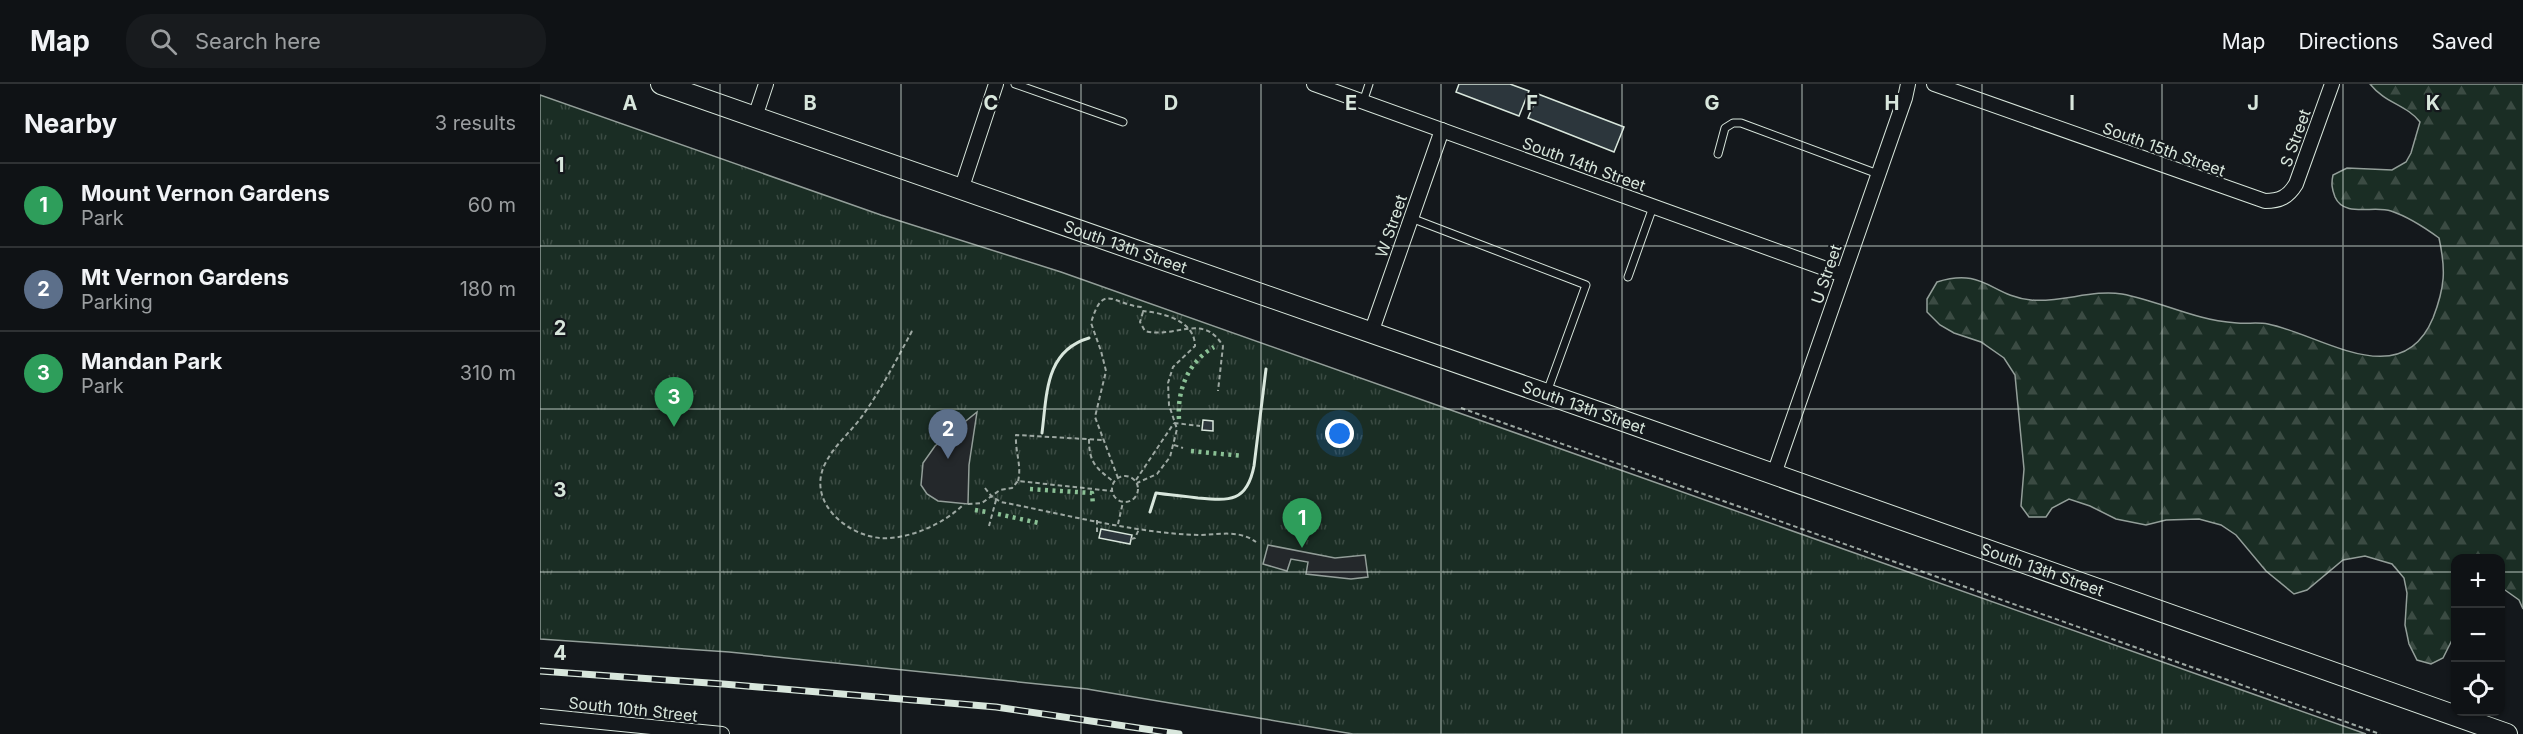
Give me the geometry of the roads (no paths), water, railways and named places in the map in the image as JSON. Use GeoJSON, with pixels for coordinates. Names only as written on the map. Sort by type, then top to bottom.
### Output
{"type":"FeatureCollection","features":[{"type":"Feature","properties":{"kind":"main road","name":"South 13th Street"},"geometry":{"type":"LineString","coordinates":[[661,84],[1546,393],[2507,734]]}},
{"type":"Feature","properties":{"kind":"street"},"geometry":{"type":"LineString","coordinates":[[755,117],[766,84]]}},
{"type":"Feature","properties":{"kind":"street"},"geometry":{"type":"LineString","coordinates":[[961,190],[996,84]]}},
{"type":"Feature","properties":{"kind":"street","name":"South 14th Street"},"geometry":{"type":"LineString","coordinates":[[1314,84],[1843,275]]}},
{"type":"Feature","properties":{"kind":"street","name":"U Street"},"geometry":{"type":"LineString","coordinates":[[1774,474],[1908,84]]}},
{"type":"Feature","properties":{"kind":"street","name":"South 15th Street"},"geometry":{"type":"LineString","coordinates":[[1934,84],[2254,198],[2265,201],[2283,198]]}},
{"type":"Feature","properties":{"kind":"street","name":"S Street"},"geometry":{"type":"LineString","coordinates":[[2283,198],[2290,194],[2296,184],[2332,84]]}},
{"type":"Feature","properties":{"kind":"street","name":"W Street"},"geometry":{"type":"LineString","coordinates":[[1371,333],[1442,130]]}},
{"type":"Feature","properties":{"kind":"street","name":"South 10th Street"},"geometry":{"type":"LineString","coordinates":[[540,716],[722,734]]}},
{"type":"Feature","properties":{"kind":"lane"},"geometry":{"type":"LineString","coordinates":[[1016,84],[1123,122]]}},
{"type":"Feature","properties":{"kind":"lane"},"geometry":{"type":"LineString","coordinates":[[1363,102],[1369,84]]}},
{"type":"Feature","properties":{"kind":"lane"},"geometry":{"type":"LineString","coordinates":[[1718,154],[1725,128],[1733,123],[1742,123],[1878,174]]}},
{"type":"Feature","properties":{"kind":"lane"},"geometry":{"type":"LineString","coordinates":[[1628,277],[1653,207]]}},
{"type":"Feature","properties":{"kind":"lane"},"geometry":{"type":"LineString","coordinates":[[1411,218],[1586,285],[1546,393]]}},
{"type":"Feature","properties":{"kind":"railway"},"geometry":{"type":"LineString","coordinates":[[540,671],[996,707],[1179,734]]}},
{"type":"Feature","properties":{"kind":"place","name":"Mandan Park"},"geometry":{"type":"Point","coordinates":[674,427]}},
{"type":"Feature","properties":{"kind":"place","name":"Mt Vernon Gardens"},"geometry":{"type":"Point","coordinates":[948,459]}},
{"type":"Feature","properties":{"kind":"place","name":"Mount Vernon Gardens"},"geometry":{"type":"Point","coordinates":[1302,548]}}]}
